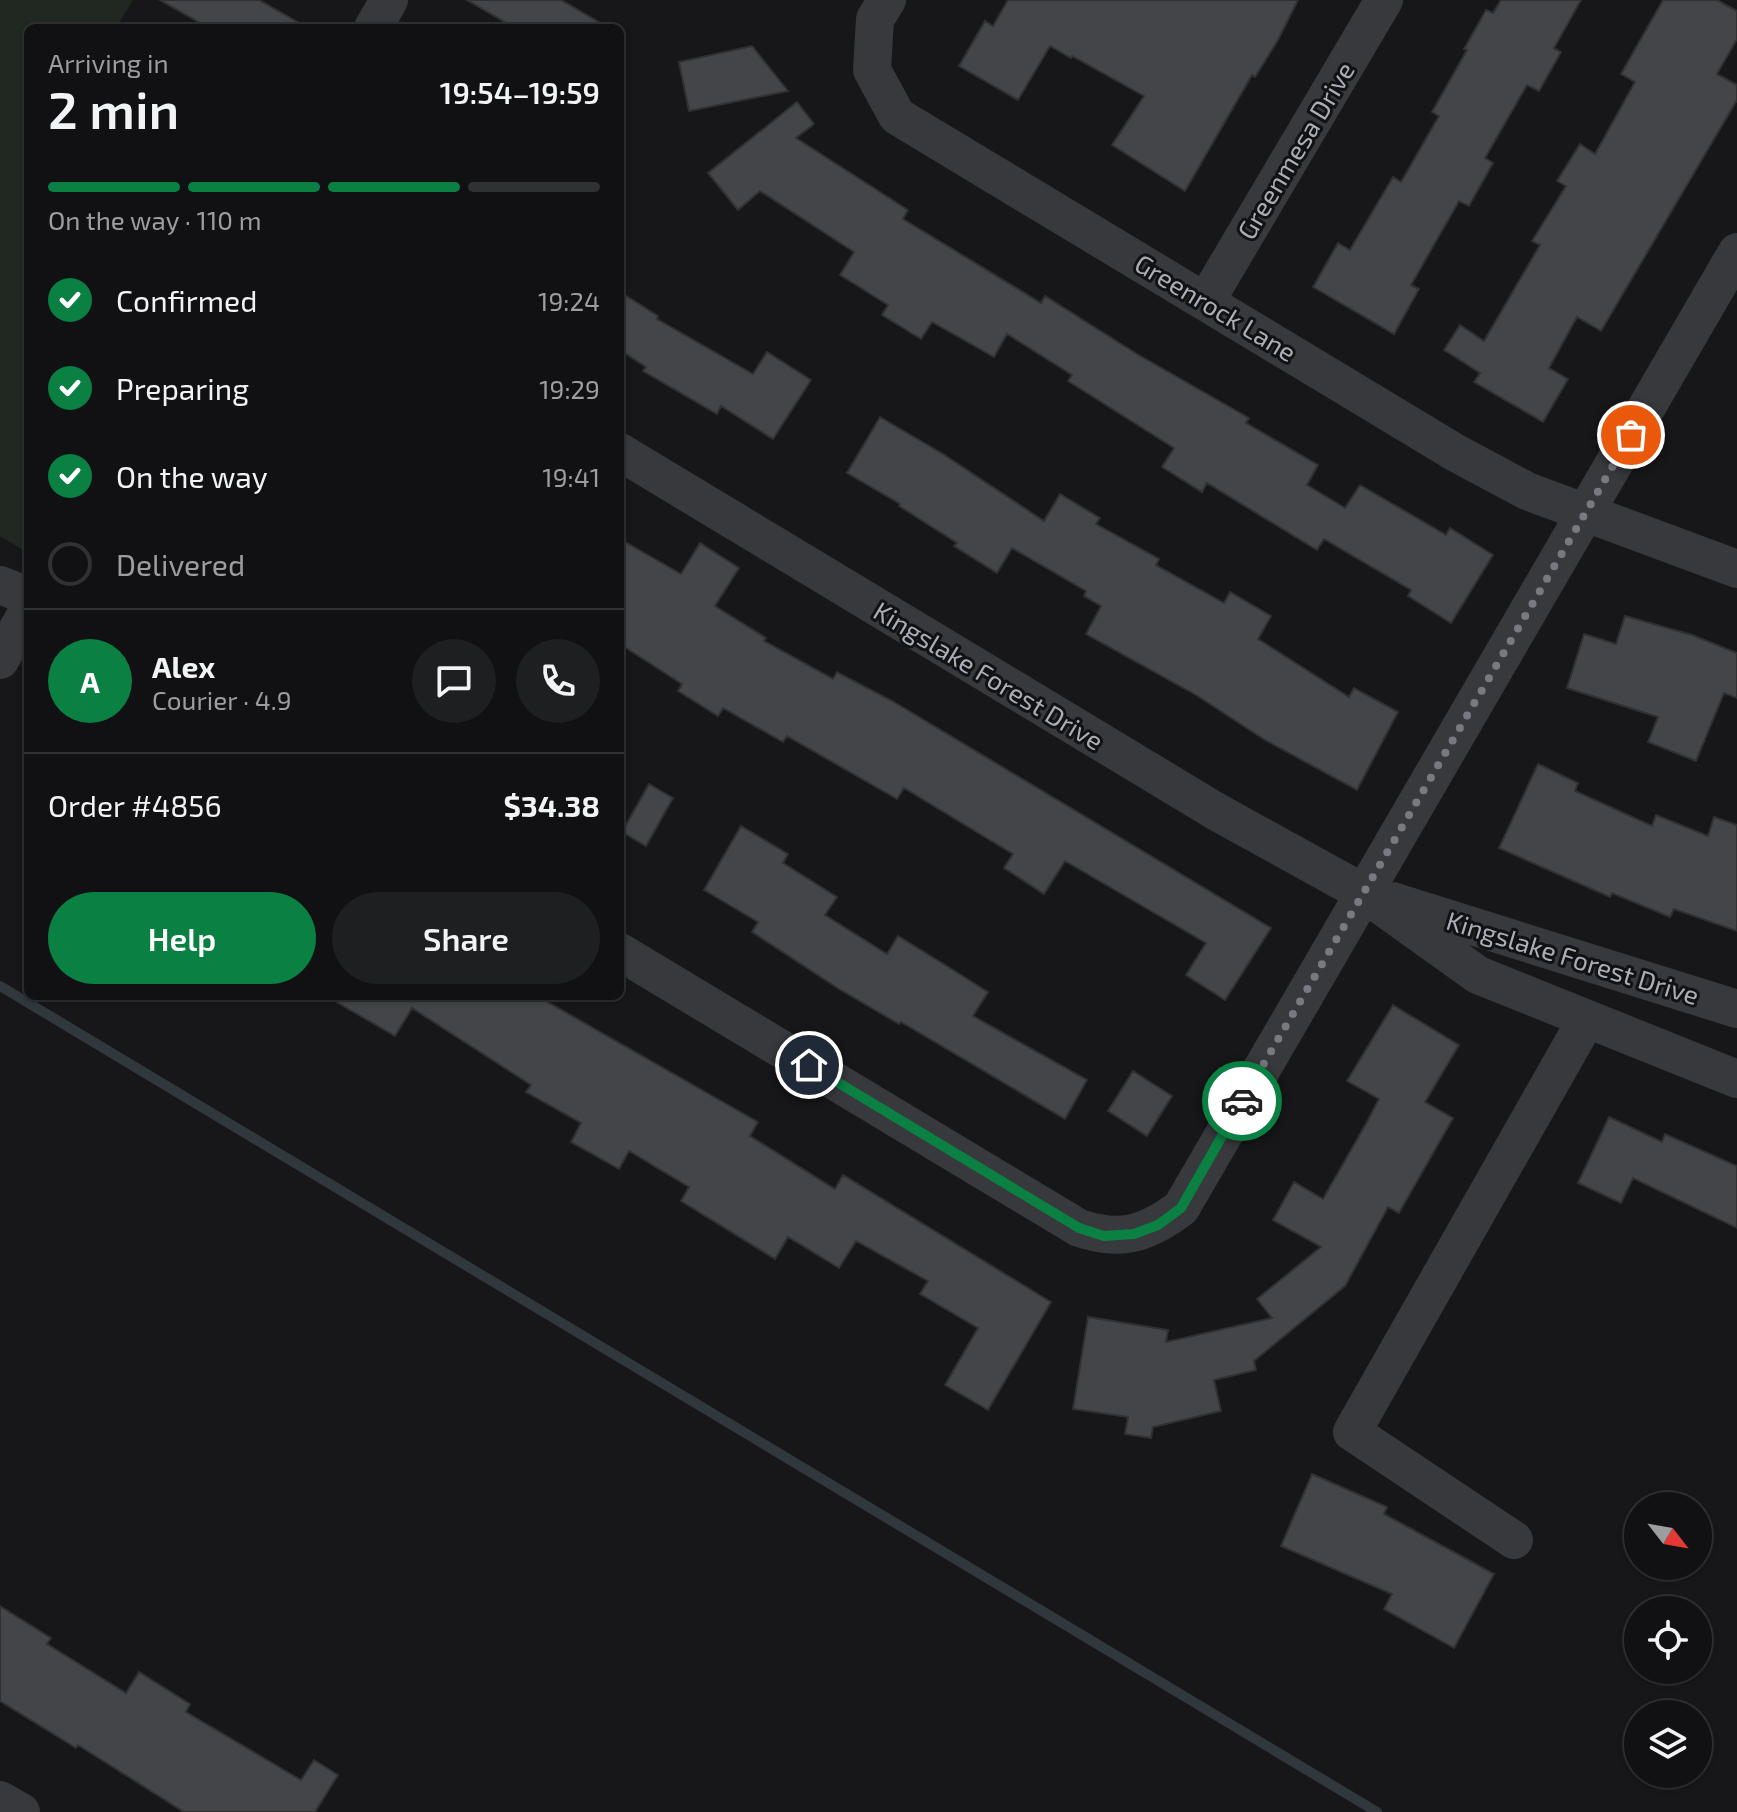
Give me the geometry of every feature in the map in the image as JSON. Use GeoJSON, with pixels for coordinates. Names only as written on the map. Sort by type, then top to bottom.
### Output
{"type":"FeatureCollection","features":[{"type":"Feature","properties":{"kind":"street"},"geometry":{"type":"LineString","coordinates":[[375,24],[389,0]]}},
{"type":"Feature","properties":{"kind":"street","name":"Greenrock Lane"},"geometry":{"type":"LineString","coordinates":[[887,0],[875,19],[872,70],[897,116],[1456,453],[1527,491],[1737,569]]}},
{"type":"Feature","properties":{"kind":"street","name":"Greenmesa Drive"},"geometry":{"type":"LineString","coordinates":[[1206,301],[1384,0]]}},
{"type":"Feature","properties":{"kind":"street"},"geometry":{"type":"LineString","coordinates":[[624,954],[1079,1228],[1104,1236],[1134,1234],[1158,1225],[1181,1208],[1362,892],[1737,252]]}},
{"type":"Feature","properties":{"kind":"street","name":"Kingslake Forest Drive"},"geometry":{"type":"LineString","coordinates":[[624,454],[1217,812],[1362,892],[1478,975],[1737,1079]]}},
{"type":"Feature","properties":{"kind":"street"},"geometry":{"type":"LineString","coordinates":[[0,585],[24,594]]}},
{"type":"Feature","properties":{"kind":"street"},"geometry":{"type":"LineString","coordinates":[[0,660],[24,618]]}},
{"type":"Feature","properties":{"kind":"street","name":"Kingslake Forest Drive"},"geometry":{"type":"LineString","coordinates":[[1362,892],[1737,1009]]}},
{"type":"Feature","properties":{"kind":"street"},"geometry":{"type":"LineString","coordinates":[[1514,1540],[1352,1432],[1586,1020]]}},
{"type":"Feature","properties":{"kind":"street"},"geometry":{"type":"LineString","coordinates":[[0,1800],[21,1812]]}},
{"type":"Feature","properties":{"kind":"shaded area"},"geometry":{"type":"Polygon","coordinates":[[[0,0],[133,0],[118,24],[24,24],[24,551],[0,536],[0,0]]]}},
{"type":"Feature","properties":{"kind":"building"},"geometry":{"type":"Polygon","coordinates":[[[160,0],[259,0],[301,24],[202,24],[160,0]]]}},
{"type":"Feature","properties":{"kind":"building"},"geometry":{"type":"Polygon","coordinates":[[[467,0],[561,0],[602,24],[508,24],[467,0]]]}},
{"type":"Feature","properties":{"kind":"building"},"geometry":{"type":"Polygon","coordinates":[[[1008,0],[1298,0],[1278,40],[1255,77],[1252,75],[1185,191],[1112,145],[1144,96],[1072,56],[1050,46],[1018,100],[959,66],[985,21],[993,26],[1008,0]]]}},
{"type":"Feature","properties":{"kind":"building"},"geometry":{"type":"Polygon","coordinates":[[[1501,0],[1581,0],[1554,48],[1561,52],[1539,91],[1527,85],[1485,158],[1493,163],[1469,206],[1459,201],[1411,285],[1419,289],[1394,334],[1313,287],[1338,243],[1350,250],[1393,177],[1401,182],[1439,116],[1432,112],[1467,50],[1464,49],[1486,10],[1493,13],[1501,0]]]}},
{"type":"Feature","properties":{"kind":"building"},"geometry":{"type":"Polygon","coordinates":[[[1663,0],[1717,0],[1737,11],[1737,39],[1717,74],[1737,85],[1737,100],[1601,331],[1577,317],[1549,368],[1568,379],[1543,422],[1474,382],[1480,373],[1444,350],[1460,325],[1484,341],[1540,245],[1532,241],[1566,186],[1557,181],[1580,144],[1595,154],[1635,82],[1621,74],[1663,0]]]}},
{"type":"Feature","properties":{"kind":"building"},"geometry":{"type":"Polygon","coordinates":[[[752,46],[788,91],[689,111],[679,62],[752,46]]]}},
{"type":"Feature","properties":{"kind":"building"},"geometry":{"type":"Polygon","coordinates":[[[797,102],[814,124],[796,138],[908,210],[903,219],[1041,303],[1045,296],[1137,354],[1249,418],[1246,423],[1318,465],[1307,485],[1345,508],[1360,485],[1446,535],[1450,528],[1493,555],[1451,623],[1408,596],[1411,590],[1324,539],[1317,550],[1207,483],[1202,492],[1162,467],[1174,448],[1068,381],[1072,375],[1007,334],[994,357],[932,322],[921,339],[882,315],[888,305],[840,275],[854,252],[760,191],[738,210],[708,173],[797,102]]]}},
{"type":"Feature","properties":{"kind":"building"},"geometry":{"type":"Polygon","coordinates":[[[624,295],[658,316],[657,319],[753,374],[767,352],[811,380],[773,439],[721,406],[717,414],[643,371],[646,367],[624,353],[624,295]]]}},
{"type":"Feature","properties":{"kind":"building"},"geometry":{"type":"Polygon","coordinates":[[[880,417],[943,454],[1044,521],[1060,494],[1100,518],[1096,524],[1159,559],[1156,565],[1224,603],[1230,592],[1271,616],[1258,639],[1349,697],[1354,688],[1398,712],[1357,790],[1265,740],[1196,695],[1086,634],[1101,606],[1084,596],[1086,591],[1012,548],[997,573],[954,546],[957,543],[900,504],[847,473],[880,417]]]}},
{"type":"Feature","properties":{"kind":"building"},"geometry":{"type":"Polygon","coordinates":[[[624,541],[681,574],[700,543],[739,568],[715,606],[766,638],[764,641],[833,679],[837,672],[894,702],[1271,928],[1225,1000],[1186,975],[1206,943],[1065,861],[1044,894],[1004,868],[1013,854],[904,788],[897,799],[787,736],[783,742],[723,708],[718,716],[678,691],[682,684],[624,647],[624,541]]]}},
{"type":"Feature","properties":{"kind":"building"},"geometry":{"type":"Polygon","coordinates":[[[1625,616],[1692,635],[1737,653],[1737,698],[1724,693],[1696,761],[1648,742],[1658,717],[1567,688],[1584,634],[1616,644],[1625,616]]]}},
{"type":"Feature","properties":{"kind":"building"},"geometry":{"type":"Polygon","coordinates":[[[1538,764],[1578,783],[1575,791],[1652,826],[1656,815],[1708,836],[1714,817],[1737,825],[1737,931],[1674,909],[1670,917],[1612,893],[1610,897],[1499,848],[1538,764]]]}},
{"type":"Feature","properties":{"kind":"building"},"geometry":{"type":"Polygon","coordinates":[[[649,784],[673,798],[646,846],[624,833],[649,784]]]}},
{"type":"Feature","properties":{"kind":"building"},"geometry":{"type":"Polygon","coordinates":[[[741,826],[788,854],[783,863],[837,897],[825,915],[887,954],[898,936],[950,968],[988,992],[973,1016],[1087,1080],[1065,1119],[839,989],[752,932],[758,922],[704,890],[741,826]]]}},
{"type":"Feature","properties":{"kind":"building"},"geometry":{"type":"Polygon","coordinates":[[[333,1000],[544,1000],[758,1122],[750,1136],[835,1189],[843,1175],[1051,1302],[988,1410],[945,1385],[978,1328],[920,1294],[928,1281],[856,1241],[839,1268],[788,1237],[775,1259],[681,1201],[689,1187],[629,1151],[619,1169],[571,1142],[581,1123],[526,1092],[531,1085],[412,1008],[395,1036],[333,1000]]]}},
{"type":"Feature","properties":{"kind":"building"},"geometry":{"type":"Polygon","coordinates":[[[1393,1005],[1459,1045],[1425,1102],[1453,1118],[1399,1213],[1388,1207],[1345,1286],[1254,1361],[1256,1370],[1214,1380],[1221,1411],[1153,1427],[1151,1438],[1125,1434],[1128,1417],[1073,1409],[1088,1317],[1168,1330],[1166,1342],[1272,1318],[1257,1299],[1321,1247],[1273,1220],[1294,1182],[1323,1199],[1367,1122],[1379,1099],[1347,1081],[1393,1005]]]}},
{"type":"Feature","properties":{"kind":"building"},"geometry":{"type":"Polygon","coordinates":[[[1133,1071],[1172,1096],[1147,1136],[1108,1111],[1133,1071]]]}},
{"type":"Feature","properties":{"kind":"building"},"geometry":{"type":"Polygon","coordinates":[[[1609,1117],[1662,1142],[1665,1134],[1737,1166],[1737,1228],[1633,1178],[1621,1203],[1578,1183],[1609,1117]]]}},
{"type":"Feature","properties":{"kind":"building"},"geometry":{"type":"Polygon","coordinates":[[[1312,1474],[1387,1507],[1384,1514],[1494,1574],[1454,1648],[1384,1609],[1392,1594],[1281,1546],[1312,1474]]]}},
{"type":"Feature","properties":{"kind":"building"},"geometry":{"type":"Polygon","coordinates":[[[0,1606],[51,1638],[47,1644],[126,1693],[139,1672],[190,1704],[186,1712],[301,1780],[314,1760],[338,1775],[315,1812],[184,1812],[78,1745],[76,1748],[0,1701],[0,1606]]]}},
{"type":"Feature","properties":{"kind":"waterway"},"geometry":{"type":"LineString","coordinates":[[0,986],[1377,1812]]}},
{"type":"Feature","properties":{"kind":"way so far"},"geometry":{"type":"LineString","coordinates":[[1242,1101],[1631,435]]}},
{"type":"Feature","properties":{"kind":"route"},"geometry":{"type":"LineString","coordinates":[[809,1065],[1079,1228],[1104,1236],[1134,1234],[1158,1225],[1181,1208],[1242,1101]]}}]}
